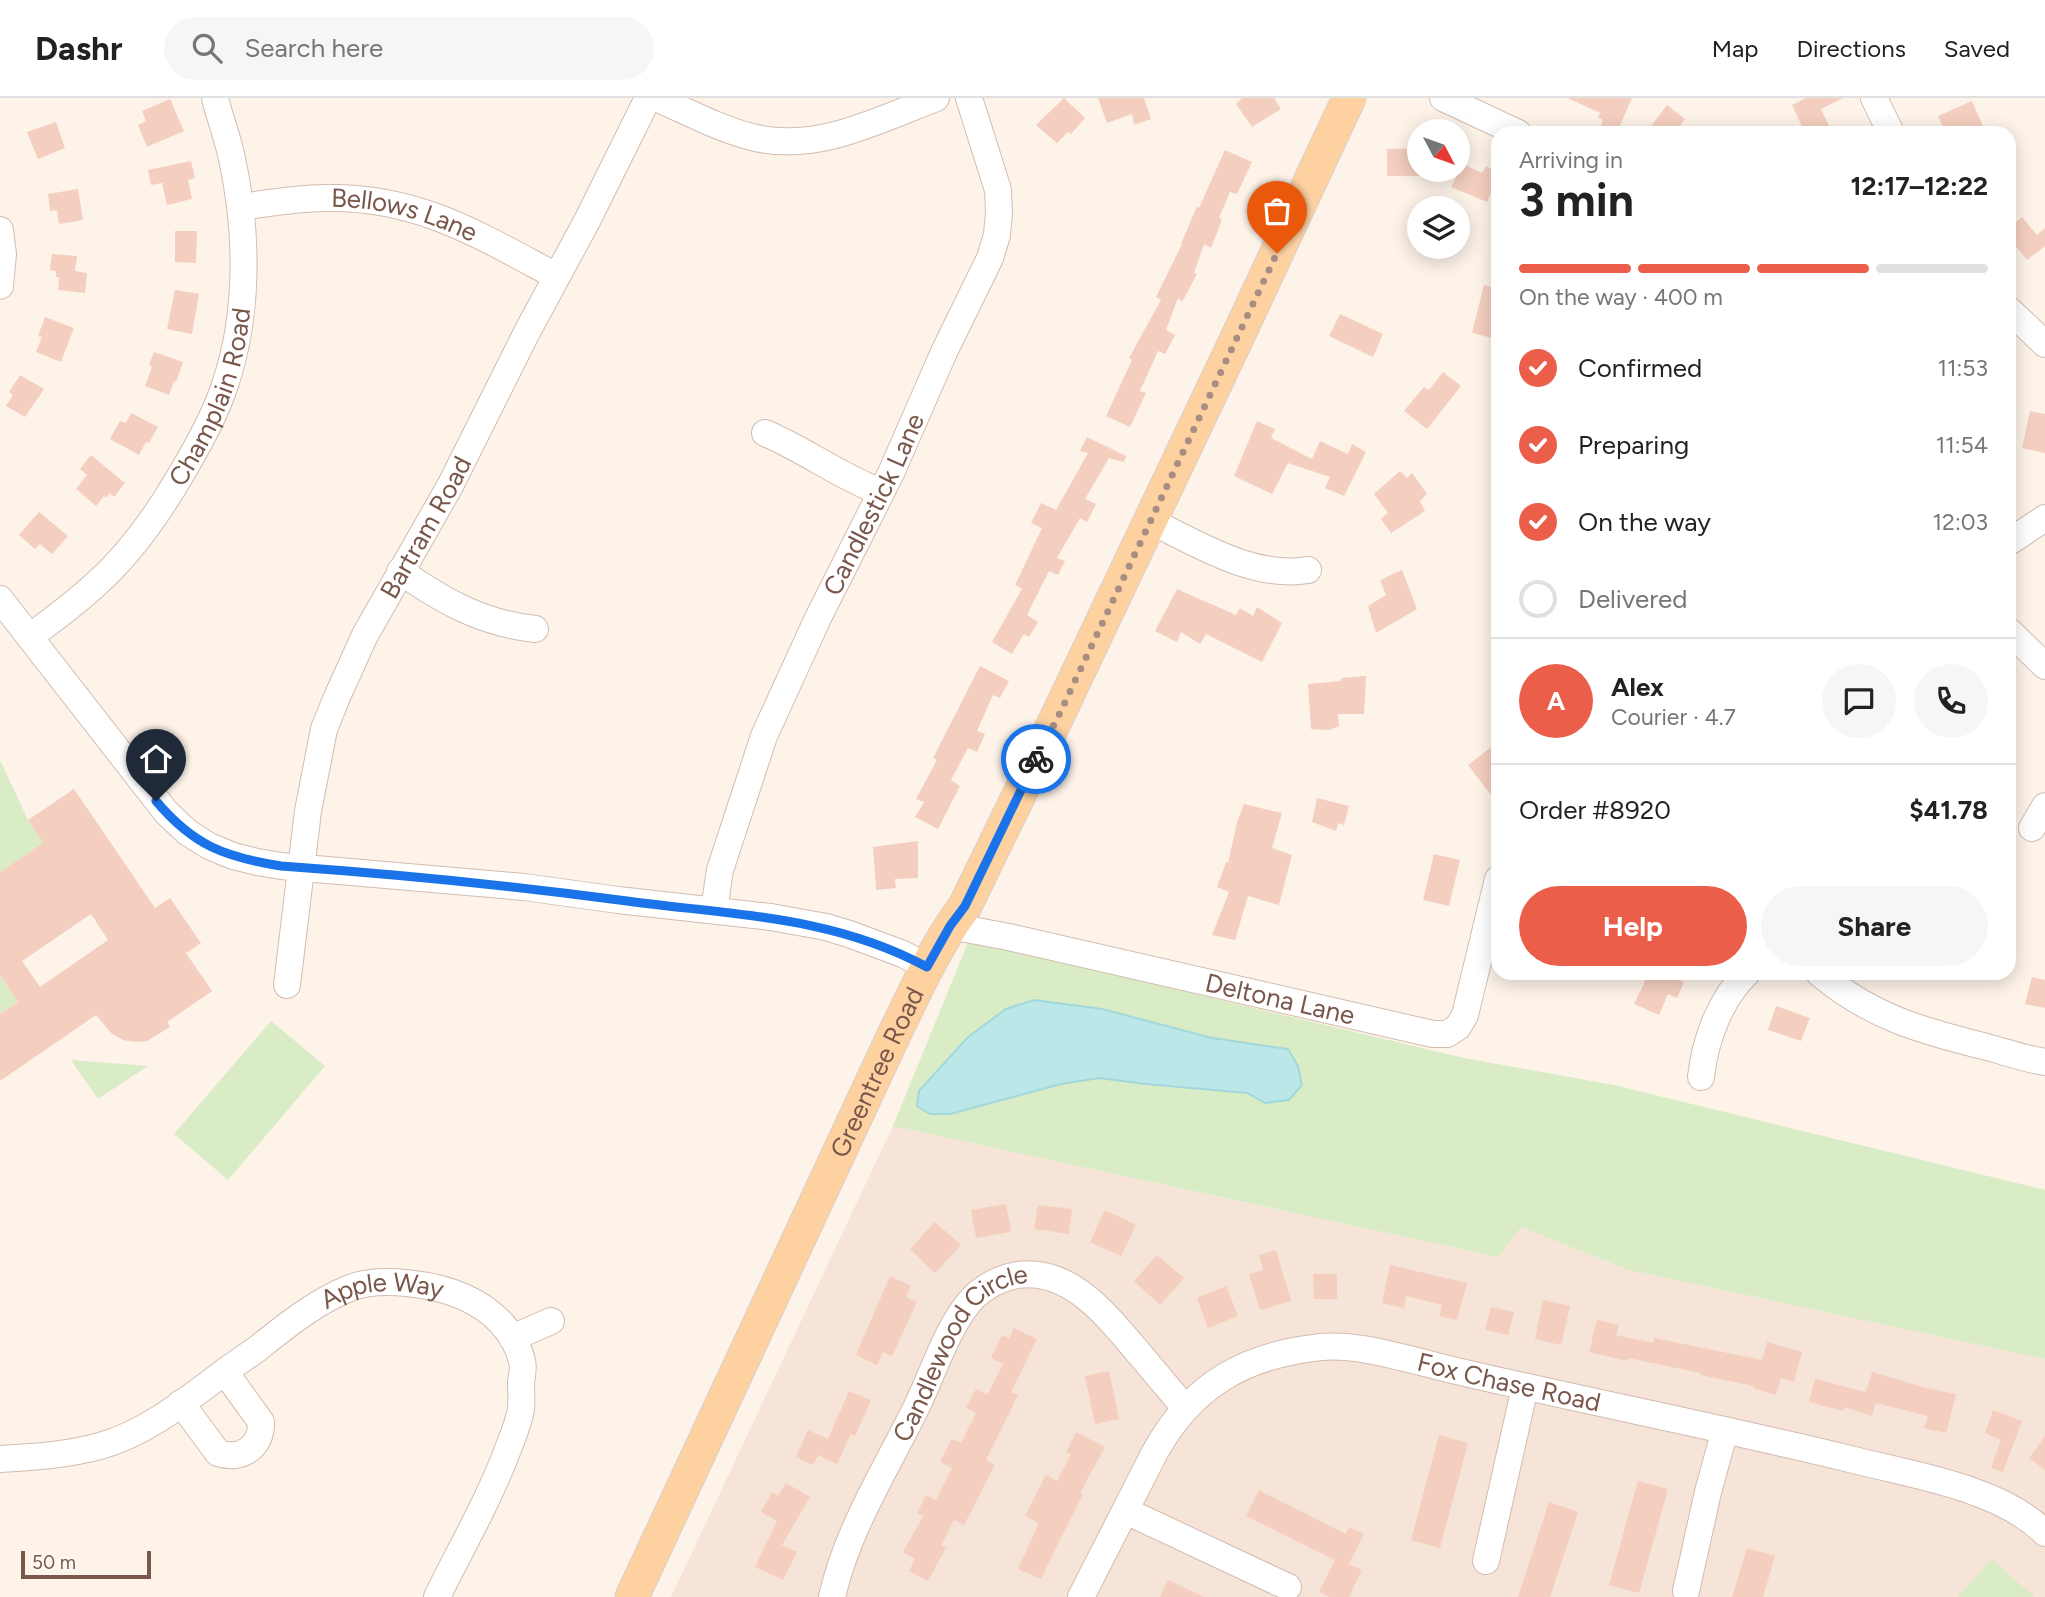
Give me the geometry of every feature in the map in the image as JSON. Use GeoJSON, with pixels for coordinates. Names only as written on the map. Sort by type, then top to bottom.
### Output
{"type":"FeatureCollection","features":[{"type":"Feature","properties":{"kind":"main road","name":"Greentree Road"},"geometry":{"type":"LineString","coordinates":[[632,1597],[927,967],[950,926],[965,906],[1265,280],[1349,98]]}},
{"type":"Feature","properties":{"kind":"street","name":"Champlain Road"},"geometry":{"type":"LineString","coordinates":[[30,637],[96,585],[130,548],[177,482],[225,388],[238,338],[244,262],[241,206],[227,137],[215,98]]}},
{"type":"Feature","properties":{"kind":"street","name":"Bartram Road"},"geometry":{"type":"LineString","coordinates":[[287,985],[308,811],[324,729],[355,656],[400,571],[450,486],[649,98]]}},
{"type":"Feature","properties":{"kind":"street"},"geometry":{"type":"LineString","coordinates":[[656,98],[713,124],[743,134],[774,141],[796,142],[852,129],[936,98]]}},
{"type":"Feature","properties":{"kind":"street","name":"Candlestick Lane"},"geometry":{"type":"LineString","coordinates":[[715,910],[720,870],[764,736],[990,258],[999,212],[998,190],[969,98]]}},
{"type":"Feature","properties":{"kind":"street"},"geometry":{"type":"LineString","coordinates":[[1443,98],[1503,126]]}},
{"type":"Feature","properties":{"kind":"street"},"geometry":{"type":"LineString","coordinates":[[1874,98],[1888,126]]}},
{"type":"Feature","properties":{"kind":"street","name":"Bellows Lane"},"geometry":{"type":"LineString","coordinates":[[241,206],[328,198],[375,201],[423,211],[466,229],[556,276]]}},
{"type":"Feature","properties":{"kind":"street"},"geometry":{"type":"LineString","coordinates":[[0,230],[3,254],[0,286]]}},
{"type":"Feature","properties":{"kind":"street"},"geometry":{"type":"LineString","coordinates":[[2016,317],[2045,344]]}},
{"type":"Feature","properties":{"kind":"street"},"geometry":{"type":"LineString","coordinates":[[765,433],[797,448],[858,484],[881,492]]}},
{"type":"Feature","properties":{"kind":"street"},"geometry":{"type":"LineString","coordinates":[[2016,537],[2045,517]]}},
{"type":"Feature","properties":{"kind":"street"},"geometry":{"type":"LineString","coordinates":[[1150,521],[1255,568],[1292,573],[1308,570]]}},
{"type":"Feature","properties":{"kind":"street"},"geometry":{"type":"LineString","coordinates":[[400,571],[435,595],[467,611],[504,624],[535,629]]}},
{"type":"Feature","properties":{"kind":"street"},"geometry":{"type":"LineString","coordinates":[[0,599],[147,790],[187,832],[209,846],[233,856],[281,866],[524,887],[771,917],[826,928],[903,954],[927,967]]}},
{"type":"Feature","properties":{"kind":"street"},"geometry":{"type":"LineString","coordinates":[[2016,638],[2045,666]]}},
{"type":"Feature","properties":{"kind":"street","name":"Deltona Lane"},"geometry":{"type":"LineString","coordinates":[[950,926],[1009,937],[1433,1034],[1447,1034],[1458,1027],[1469,1002],[1491,909]]}},
{"type":"Feature","properties":{"kind":"street"},"geometry":{"type":"LineString","coordinates":[[1701,1077],[1704,1052],[1714,1025],[1734,985],[1739,980]]}},
{"type":"Feature","properties":{"kind":"street"},"geometry":{"type":"LineString","coordinates":[[1828,980],[1869,1009],[1914,1028],[2045,1062]]}},
{"type":"Feature","properties":{"kind":"street","name":"Candlewood Circle"},"geometry":{"type":"LineString","coordinates":[[832,1597],[858,1523],[953,1329],[975,1296],[989,1285],[1005,1277],[1038,1274],[1072,1287],[1117,1327],[1185,1408]]}},
{"type":"Feature","properties":{"kind":"street","name":"Apple Way"},"geometry":{"type":"LineString","coordinates":[[0,1459],[46,1456],[102,1445],[146,1425],[329,1297],[352,1287],[377,1282],[430,1287],[456,1293],[481,1304],[499,1319],[512,1338],[523,1362],[521,1409],[496,1479],[436,1597]]}},
{"type":"Feature","properties":{"kind":"street"},"geometry":{"type":"LineString","coordinates":[[512,1338],[551,1321]]}},
{"type":"Feature","properties":{"kind":"street","name":"Fox Chase Road"},"geometry":{"type":"LineString","coordinates":[[1081,1597],[1167,1430],[1185,1408],[1221,1378],[1244,1366],[1270,1356],[1324,1347],[1352,1347],[1379,1352],[1525,1387],[1794,1445],[1972,1490],[2020,1513],[2045,1533]]}},
{"type":"Feature","properties":{"kind":"street"},"geometry":{"type":"LineString","coordinates":[[181,1403],[218,1453],[236,1456],[250,1450],[260,1437],[261,1422],[225,1372]]}},
{"type":"Feature","properties":{"kind":"street"},"geometry":{"type":"LineString","coordinates":[[1486,1561],[1525,1387]]}},
{"type":"Feature","properties":{"kind":"street"},"geometry":{"type":"LineString","coordinates":[[1686,1591],[1708,1492],[1726,1430]]}},
{"type":"Feature","properties":{"kind":"street"},"geometry":{"type":"LineString","coordinates":[[1126,1511],[1288,1587]]}},
{"type":"Feature","properties":{"kind":"shaded area"},"geometry":{"type":"Polygon","coordinates":[[[893,1126],[1497,1257],[1521,1227],[1629,1270],[2045,1359],[2045,1597],[671,1597],[893,1126]]]}},
{"type":"Feature","properties":{"kind":"green space"},"geometry":{"type":"Polygon","coordinates":[[[0,760],[28,820],[43,843],[0,872],[0,760]]]}},
{"type":"Feature","properties":{"kind":"green space"},"geometry":{"type":"Polygon","coordinates":[[[969,940],[1464,1058],[1614,1085],[2045,1190],[2045,1359],[1629,1270],[1521,1227],[1498,1257],[893,1126],[969,940]]]}},
{"type":"Feature","properties":{"kind":"green space"},"geometry":{"type":"Polygon","coordinates":[[[0,975],[18,1002],[0,1014],[0,975]]]}},
{"type":"Feature","properties":{"kind":"green space"},"geometry":{"type":"Polygon","coordinates":[[[271,1021],[325,1066],[228,1180],[174,1134],[271,1021]]]}},
{"type":"Feature","properties":{"kind":"green space"},"geometry":{"type":"Polygon","coordinates":[[[71,1060],[148,1066],[98,1099],[71,1060]]]}},
{"type":"Feature","properties":{"kind":"green space"},"geometry":{"type":"Polygon","coordinates":[[[1992,1559],[2034,1597],[1958,1597],[1992,1559]]]}},
{"type":"Feature","properties":{"kind":"water"},"geometry":{"type":"Polygon","coordinates":[[[1034,1000],[1102,1009],[1212,1038],[1288,1049],[1298,1066],[1302,1085],[1289,1100],[1265,1103],[1247,1093],[1099,1078],[1061,1084],[950,1114],[930,1114],[917,1106],[919,1091],[968,1037],[1006,1009],[1034,1000]]]}},
{"type":"Feature","properties":{"kind":"building"},"geometry":{"type":"Polygon","coordinates":[[[1064,98],[1085,118],[1071,134],[1068,132],[1057,143],[1036,125],[1064,98]]]}},
{"type":"Feature","properties":{"kind":"building"},"geometry":{"type":"Polygon","coordinates":[[[1098,98],[1144,98],[1151,119],[1134,125],[1132,114],[1107,123],[1098,98]]]}},
{"type":"Feature","properties":{"kind":"building"},"geometry":{"type":"Polygon","coordinates":[[[1242,98],[1274,98],[1281,109],[1252,127],[1236,104],[1242,98]]]}},
{"type":"Feature","properties":{"kind":"building"},"geometry":{"type":"Polygon","coordinates":[[[1568,98],[1632,98],[1620,126],[1601,125],[1603,120],[1598,117],[1600,113],[1568,98]]]}},
{"type":"Feature","properties":{"kind":"building"},"geometry":{"type":"Polygon","coordinates":[[[1806,98],[1843,98],[1821,109],[1829,126],[1802,126],[1792,105],[1806,98]]]}},
{"type":"Feature","properties":{"kind":"building"},"geometry":{"type":"Polygon","coordinates":[[[170,99],[184,131],[147,147],[138,125],[146,121],[142,111],[170,99]]]}},
{"type":"Feature","properties":{"kind":"building"},"geometry":{"type":"Polygon","coordinates":[[[1972,101],[1983,126],[1943,126],[1938,116],[1972,101]]]}},
{"type":"Feature","properties":{"kind":"building"},"geometry":{"type":"Polygon","coordinates":[[[1667,105],[1685,119],[1680,126],[1651,126],[1667,105]]]}},
{"type":"Feature","properties":{"kind":"building"},"geometry":{"type":"Polygon","coordinates":[[[56,122],[65,148],[38,159],[27,132],[56,122]]]}},
{"type":"Feature","properties":{"kind":"building"},"geometry":{"type":"Polygon","coordinates":[[[1407,148],[1407,176],[1387,176],[1387,149],[1407,148]]]}},
{"type":"Feature","properties":{"kind":"building"},"geometry":{"type":"Polygon","coordinates":[[[1225,150],[1252,162],[1237,194],[1230,192],[1211,248],[1204,244],[1194,273],[1197,274],[1182,302],[1178,298],[1166,330],[1175,335],[1165,354],[1158,351],[1140,391],[1146,393],[1130,427],[1106,416],[1132,360],[1129,358],[1161,300],[1156,297],[1225,150]]]}},
{"type":"Feature","properties":{"kind":"building"},"geometry":{"type":"Polygon","coordinates":[[[191,161],[195,178],[188,180],[192,199],[167,205],[162,183],[151,185],[148,170],[191,161]]]}},
{"type":"Feature","properties":{"kind":"building"},"geometry":{"type":"Polygon","coordinates":[[[1486,166],[1491,168],[1491,193],[1487,202],[1451,187],[1454,182],[1470,182],[1470,167],[1482,173],[1486,166]]]}},
{"type":"Feature","properties":{"kind":"building"},"geometry":{"type":"Polygon","coordinates":[[[78,189],[83,220],[59,224],[57,210],[50,211],[48,194],[78,189]]]}},
{"type":"Feature","properties":{"kind":"building"},"geometry":{"type":"Polygon","coordinates":[[[2022,217],[2037,235],[2045,228],[2045,246],[2027,260],[2016,247],[2016,222],[2022,217]]]}},
{"type":"Feature","properties":{"kind":"building"},"geometry":{"type":"Polygon","coordinates":[[[175,231],[197,231],[196,263],[175,262],[175,231]]]}},
{"type":"Feature","properties":{"kind":"building"},"geometry":{"type":"Polygon","coordinates":[[[52,254],[77,256],[75,271],[87,273],[85,293],[58,290],[59,277],[56,277],[56,271],[50,270],[52,254]]]}},
{"type":"Feature","properties":{"kind":"building"},"geometry":{"type":"Polygon","coordinates":[[[1484,285],[1491,287],[1491,338],[1472,333],[1484,285]]]}},
{"type":"Feature","properties":{"kind":"building"},"geometry":{"type":"Polygon","coordinates":[[[175,290],[199,294],[192,334],[167,329],[175,290]]]}},
{"type":"Feature","properties":{"kind":"building"},"geometry":{"type":"Polygon","coordinates":[[[1340,314],[1383,334],[1373,357],[1329,336],[1340,314]]]}},
{"type":"Feature","properties":{"kind":"building"},"geometry":{"type":"Polygon","coordinates":[[[45,317],[74,328],[61,362],[36,352],[45,317]]]}},
{"type":"Feature","properties":{"kind":"building"},"geometry":{"type":"Polygon","coordinates":[[[154,352],[183,362],[169,395],[145,386],[154,352]]]}},
{"type":"Feature","properties":{"kind":"building"},"geometry":{"type":"Polygon","coordinates":[[[1443,372],[1461,386],[1427,429],[1404,411],[1424,387],[1429,390],[1443,372]]]}},
{"type":"Feature","properties":{"kind":"building"},"geometry":{"type":"Polygon","coordinates":[[[20,375],[44,389],[25,417],[6,406],[13,395],[9,392],[20,375]]]}},
{"type":"Feature","properties":{"kind":"building"},"geometry":{"type":"Polygon","coordinates":[[[2030,411],[2045,414],[2045,453],[2022,448],[2030,411]]]}},
{"type":"Feature","properties":{"kind":"building"},"geometry":{"type":"Polygon","coordinates":[[[131,413],[158,427],[139,455],[110,439],[120,421],[126,423],[131,413]]]}},
{"type":"Feature","properties":{"kind":"building"},"geometry":{"type":"Polygon","coordinates":[[[1257,421],[1275,429],[1271,438],[1312,459],[1320,441],[1348,454],[1352,444],[1366,452],[1344,496],[1325,488],[1330,477],[1288,463],[1272,494],[1234,476],[1257,421]]]}},
{"type":"Feature","properties":{"kind":"building"},"geometry":{"type":"Polygon","coordinates":[[[1087,437],[1126,456],[1124,462],[1109,458],[1085,499],[1096,504],[1087,522],[1080,518],[1057,558],[1065,561],[1058,575],[1049,571],[1027,615],[1038,622],[1029,637],[1024,634],[1012,654],[992,642],[1022,589],[1015,585],[1042,528],[1031,523],[1041,503],[1056,510],[1088,453],[1080,451],[1087,437]]]}},
{"type":"Feature","properties":{"kind":"building"},"geometry":{"type":"Polygon","coordinates":[[[91,455],[125,483],[114,497],[110,493],[106,498],[104,496],[96,506],[76,489],[87,475],[80,469],[91,455]]]}},
{"type":"Feature","properties":{"kind":"building"},"geometry":{"type":"Polygon","coordinates":[[[1400,471],[1407,478],[1412,473],[1427,494],[1420,501],[1425,511],[1391,533],[1381,519],[1388,513],[1374,494],[1400,471]]]}},
{"type":"Feature","properties":{"kind":"building"},"geometry":{"type":"Polygon","coordinates":[[[39,512],[68,536],[52,554],[40,544],[35,549],[19,535],[39,512]]]}},
{"type":"Feature","properties":{"kind":"building"},"geometry":{"type":"Polygon","coordinates":[[[1402,570],[1417,609],[1376,633],[1368,606],[1386,595],[1380,580],[1402,570]]]}},
{"type":"Feature","properties":{"kind":"building"},"geometry":{"type":"Polygon","coordinates":[[[1177,589],[1236,615],[1240,608],[1253,616],[1257,607],[1282,623],[1262,662],[1206,634],[1200,644],[1181,632],[1177,642],[1155,631],[1177,589]]]}},
{"type":"Feature","properties":{"kind":"building"},"geometry":{"type":"Polygon","coordinates":[[[980,666],[1009,681],[1000,698],[993,695],[977,731],[985,734],[977,752],[968,748],[951,780],[960,786],[938,829],[915,817],[924,802],[916,799],[937,760],[933,758],[980,666]]]}},
{"type":"Feature","properties":{"kind":"building"},"geometry":{"type":"Polygon","coordinates":[[[1366,676],[1364,714],[1338,714],[1339,726],[1329,730],[1311,729],[1308,684],[1366,676]]]}},
{"type":"Feature","properties":{"kind":"building"},"geometry":{"type":"Polygon","coordinates":[[[1491,747],[1491,795],[1468,765],[1491,747]]]}},
{"type":"Feature","properties":{"kind":"building"},"geometry":{"type":"Polygon","coordinates":[[[74,789],[155,908],[170,898],[201,943],[186,953],[212,991],[167,1022],[170,1027],[147,1041],[123,1040],[112,1034],[96,1015],[0,1081],[0,1014],[18,1002],[0,975],[0,872],[43,843],[28,820],[74,789]],[[91,914],[22,961],[40,987],[108,940],[91,914]]]}},
{"type":"Feature","properties":{"kind":"building"},"geometry":{"type":"Polygon","coordinates":[[[1317,798],[1349,806],[1344,825],[1338,823],[1336,831],[1312,822],[1317,798]]]}},
{"type":"Feature","properties":{"kind":"building"},"geometry":{"type":"Polygon","coordinates":[[[1244,804],[1282,813],[1272,848],[1292,855],[1279,905],[1248,896],[1235,940],[1212,935],[1229,892],[1217,887],[1226,862],[1228,863],[1244,804]]]}},
{"type":"Feature","properties":{"kind":"building"},"geometry":{"type":"Polygon","coordinates":[[[918,841],[918,878],[895,879],[896,888],[876,890],[873,847],[918,841]]]}},
{"type":"Feature","properties":{"kind":"building"},"geometry":{"type":"Polygon","coordinates":[[[1434,854],[1460,860],[1449,906],[1423,900],[1434,854]]]}},
{"type":"Feature","properties":{"kind":"building"},"geometry":{"type":"Polygon","coordinates":[[[2032,977],[2045,980],[2045,1008],[2025,1004],[2032,977]]]}},
{"type":"Feature","properties":{"kind":"building"},"geometry":{"type":"Polygon","coordinates":[[[1646,980],[1684,982],[1677,998],[1668,994],[1659,1015],[1634,1004],[1646,980]]]}},
{"type":"Feature","properties":{"kind":"building"},"geometry":{"type":"Polygon","coordinates":[[[1776,1006],[1810,1018],[1801,1041],[1768,1030],[1776,1006]]]}},
{"type":"Feature","properties":{"kind":"building"},"geometry":{"type":"Polygon","coordinates":[[[1006,1204],[1011,1232],[976,1238],[971,1210],[1006,1204]]]}},
{"type":"Feature","properties":{"kind":"building"},"geometry":{"type":"Polygon","coordinates":[[[1038,1205],[1072,1209],[1069,1234],[1034,1229],[1038,1205]]]}},
{"type":"Feature","properties":{"kind":"building"},"geometry":{"type":"Polygon","coordinates":[[[1105,1210],[1136,1225],[1121,1256],[1090,1242],[1105,1210]]]}},
{"type":"Feature","properties":{"kind":"building"},"geometry":{"type":"Polygon","coordinates":[[[935,1222],[961,1245],[935,1273],[910,1249],[935,1222]]]}},
{"type":"Feature","properties":{"kind":"building"},"geometry":{"type":"Polygon","coordinates":[[[1276,1250],[1291,1301],[1260,1310],[1249,1274],[1263,1270],[1259,1255],[1276,1250]]]}},
{"type":"Feature","properties":{"kind":"building"},"geometry":{"type":"Polygon","coordinates":[[[1157,1255],[1184,1278],[1160,1305],[1134,1281],[1157,1255]]]}},
{"type":"Feature","properties":{"kind":"building"},"geometry":{"type":"Polygon","coordinates":[[[1390,1265],[1467,1283],[1457,1320],[1439,1316],[1442,1305],[1406,1296],[1404,1308],[1382,1303],[1390,1265]]]}},
{"type":"Feature","properties":{"kind":"building"},"geometry":{"type":"Polygon","coordinates":[[[1313,1274],[1337,1274],[1337,1299],[1314,1299],[1313,1274]]]}},
{"type":"Feature","properties":{"kind":"building"},"geometry":{"type":"Polygon","coordinates":[[[890,1276],[911,1286],[906,1297],[917,1302],[892,1356],[883,1352],[877,1365],[856,1355],[890,1276]]]}},
{"type":"Feature","properties":{"kind":"building"},"geometry":{"type":"Polygon","coordinates":[[[1226,1286],[1238,1316],[1208,1328],[1197,1298],[1226,1286]]]}},
{"type":"Feature","properties":{"kind":"building"},"geometry":{"type":"Polygon","coordinates":[[[1543,1300],[1570,1306],[1561,1345],[1535,1339],[1543,1300]]]}},
{"type":"Feature","properties":{"kind":"building"},"geometry":{"type":"Polygon","coordinates":[[[1491,1307],[1514,1312],[1508,1335],[1485,1330],[1491,1307]]]}},
{"type":"Feature","properties":{"kind":"building"},"geometry":{"type":"Polygon","coordinates":[[[1597,1320],[1619,1325],[1616,1335],[1653,1343],[1654,1338],[1762,1360],[1767,1342],[1802,1352],[1794,1382],[1781,1378],[1776,1395],[1753,1388],[1754,1386],[1700,1375],[1701,1373],[1589,1352],[1597,1320]]]}},
{"type":"Feature","properties":{"kind":"building"},"geometry":{"type":"Polygon","coordinates":[[[1014,1328],[1037,1339],[1011,1392],[1018,1395],[986,1460],[995,1465],[964,1525],[954,1520],[941,1545],[946,1548],[928,1581],[909,1571],[915,1559],[903,1552],[923,1516],[917,1513],[926,1495],[936,1500],[952,1468],[940,1462],[952,1439],[961,1443],[976,1413],[966,1408],[976,1389],[987,1395],[1003,1364],[991,1358],[1002,1335],[1009,1339],[1014,1328]]]}},
{"type":"Feature","properties":{"kind":"building"},"geometry":{"type":"Polygon","coordinates":[[[1109,1371],[1119,1419],[1095,1424],[1085,1376],[1109,1371]]]}},
{"type":"Feature","properties":{"kind":"building"},"geometry":{"type":"Polygon","coordinates":[[[1872,1372],[1956,1394],[1946,1433],[1924,1428],[1928,1416],[1876,1403],[1872,1416],[1844,1407],[1843,1411],[1809,1402],[1815,1379],[1866,1392],[1872,1372]]]}},
{"type":"Feature","properties":{"kind":"building"},"geometry":{"type":"Polygon","coordinates":[[[849,1391],[871,1400],[855,1436],[851,1434],[837,1464],[818,1455],[813,1465],[796,1457],[808,1430],[828,1439],[849,1391]]]}},
{"type":"Feature","properties":{"kind":"building"},"geometry":{"type":"Polygon","coordinates":[[[1993,1410],[2022,1421],[2003,1472],[1991,1468],[2001,1440],[1985,1433],[1993,1410]]]}},
{"type":"Feature","properties":{"kind":"building"},"geometry":{"type":"Polygon","coordinates":[[[1076,1432],[1105,1447],[1080,1493],[1083,1495],[1041,1579],[1018,1569],[1039,1523],[1025,1516],[1046,1475],[1057,1481],[1071,1454],[1066,1452],[1076,1432]]]}},
{"type":"Feature","properties":{"kind":"building"},"geometry":{"type":"Polygon","coordinates":[[[1439,1435],[1468,1443],[1440,1548],[1411,1540],[1439,1435]]]}},
{"type":"Feature","properties":{"kind":"building"},"geometry":{"type":"Polygon","coordinates":[[[2045,1436],[2045,1470],[2029,1458],[2045,1436]]]}},
{"type":"Feature","properties":{"kind":"building"},"geometry":{"type":"Polygon","coordinates":[[[1638,1481],[1668,1489],[1639,1593],[1609,1585],[1638,1481]]]}},
{"type":"Feature","properties":{"kind":"building"},"geometry":{"type":"Polygon","coordinates":[[[786,1483],[810,1497],[782,1545],[797,1552],[783,1580],[755,1567],[777,1521],[761,1512],[772,1492],[778,1496],[786,1483]]]}},
{"type":"Feature","properties":{"kind":"building"},"geometry":{"type":"Polygon","coordinates":[[[1259,1490],[1346,1534],[1349,1527],[1364,1534],[1349,1564],[1362,1570],[1349,1597],[1329,1597],[1319,1592],[1335,1560],[1246,1516],[1259,1490]]]}},
{"type":"Feature","properties":{"kind":"building"},"geometry":{"type":"Polygon","coordinates":[[[1549,1502],[1578,1512],[1550,1597],[1518,1597],[1549,1502]]]}},
{"type":"Feature","properties":{"kind":"building"},"geometry":{"type":"Polygon","coordinates":[[[1747,1548],[1775,1556],[1763,1597],[1732,1597],[1747,1548]]]}},
{"type":"Feature","properties":{"kind":"building"},"geometry":{"type":"Polygon","coordinates":[[[1168,1580],[1204,1597],[1160,1597],[1168,1580]]]}},
{"type":"Feature","properties":{"kind":"way so far"},"geometry":{"type":"LineString","coordinates":[[1036,759],[1277,253]]}},
{"type":"Feature","properties":{"kind":"route"},"geometry":{"type":"LineString","coordinates":[[156,801],[187,832],[209,846],[257,862],[524,887],[771,917],[849,934],[903,954],[927,967],[950,926],[965,906],[1036,759]]}}]}
